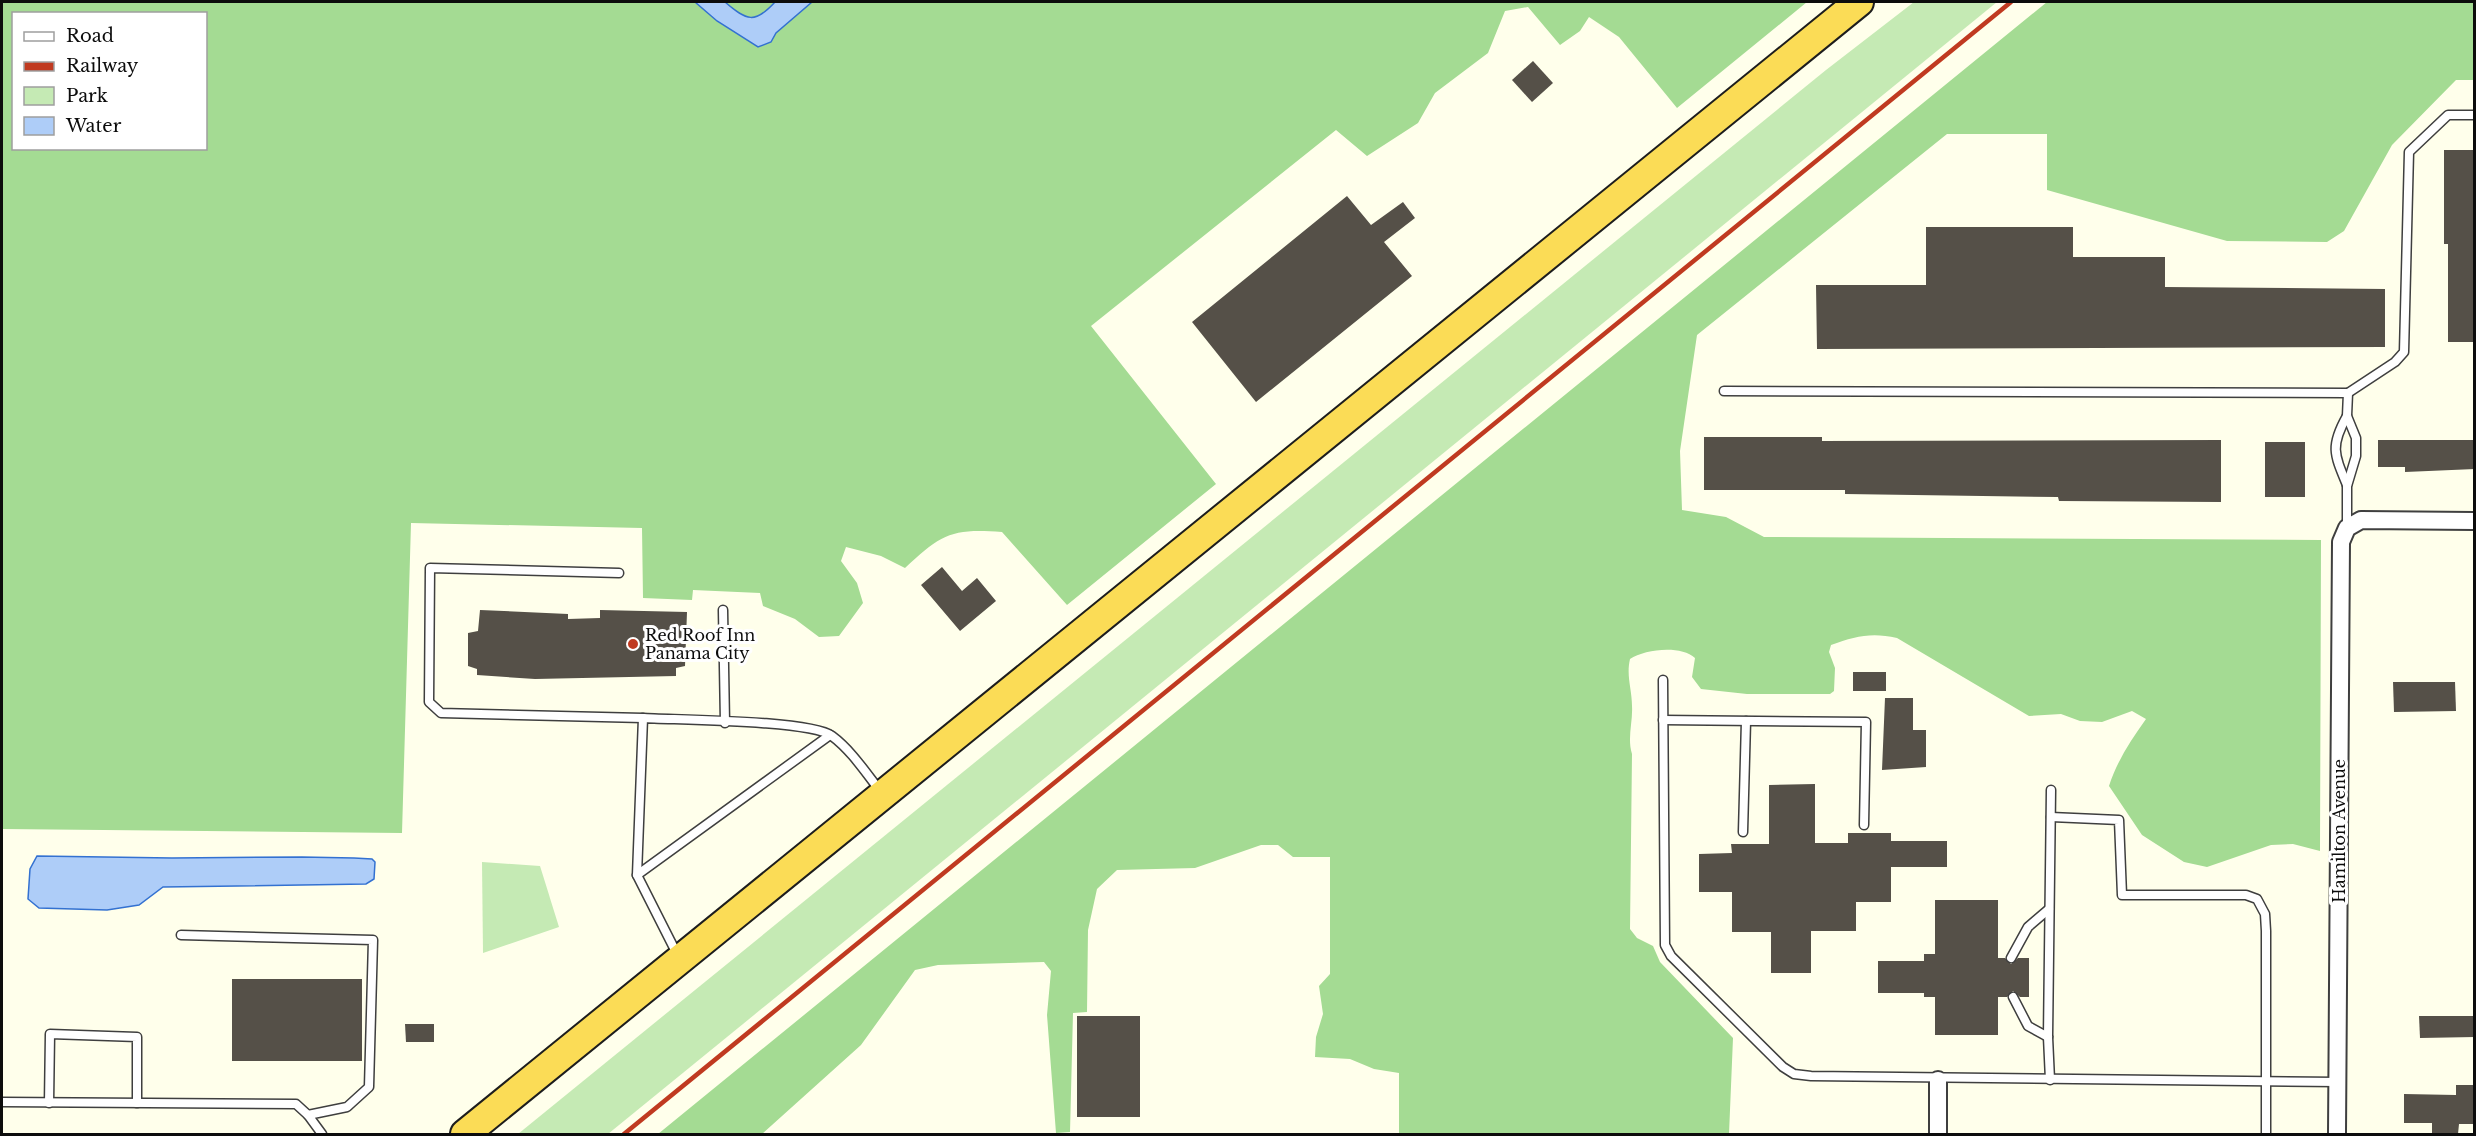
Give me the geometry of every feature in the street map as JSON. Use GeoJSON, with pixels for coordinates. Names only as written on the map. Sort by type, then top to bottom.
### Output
{"type":"FeatureCollection","features":[{"type":"Feature","properties":{"kind":"highway"},"geometry":{"type":"LineString","coordinates":[[465,1134],[1859,2]]}},
{"type":"Feature","properties":{"kind":"street"},"geometry":{"type":"LineString","coordinates":[[2347,528],[2361,520],[2475,520]]}},
{"type":"Feature","properties":{"kind":"street","name":"Hamilton Avenue"},"geometry":{"type":"LineString","coordinates":[[2337,1134],[2341,547],[2347,528]]}},
{"type":"Feature","properties":{"kind":"street"},"geometry":{"type":"LineString","coordinates":[[1938,1080],[1938,1134]]}},
{"type":"Feature","properties":{"kind":"lane"},"geometry":{"type":"LineString","coordinates":[[1724,391],[2348,393],[2395,362],[2404,352],[2409,153],[2448,115],[2475,115]]}},
{"type":"Feature","properties":{"kind":"lane"},"geometry":{"type":"LineString","coordinates":[[2347,528],[2347,486],[2356,456],[2356,438],[2347,416],[2348,393]]}},
{"type":"Feature","properties":{"kind":"lane"},"geometry":{"type":"LineString","coordinates":[[2347,416],[2336,436],[2334,454],[2347,486]]}},
{"type":"Feature","properties":{"kind":"lane"},"geometry":{"type":"LineString","coordinates":[[619,573],[430,568],[429,702],[441,713],[643,718],[792,726],[830,735],[860,764],[883,794]]}},
{"type":"Feature","properties":{"kind":"lane"},"geometry":{"type":"LineString","coordinates":[[723,610],[725,723]]}},
{"type":"Feature","properties":{"kind":"lane"},"geometry":{"type":"LineString","coordinates":[[1663,681],[1663,933],[1671,956],[1783,1067],[1794,1074],[1938,1080],[2338,1083]]}},
{"type":"Feature","properties":{"kind":"lane"},"geometry":{"type":"LineString","coordinates":[[643,718],[637,874],[680,960]]}},
{"type":"Feature","properties":{"kind":"lane"},"geometry":{"type":"LineString","coordinates":[[1663,720],[1866,722],[1864,825]]}},
{"type":"Feature","properties":{"kind":"lane"},"geometry":{"type":"LineString","coordinates":[[1743,832],[1746,721]]}},
{"type":"Feature","properties":{"kind":"lane"},"geometry":{"type":"LineString","coordinates":[[637,874],[830,735]]}},
{"type":"Feature","properties":{"kind":"lane"},"geometry":{"type":"LineString","coordinates":[[2050,1080],[2048,1037],[2051,790]]}},
{"type":"Feature","properties":{"kind":"lane"},"geometry":{"type":"LineString","coordinates":[[2051,817],[2119,820],[2122,895],[2246,895],[2257,899],[2265,914],[2266,931],[2266,1134]]}},
{"type":"Feature","properties":{"kind":"lane"},"geometry":{"type":"LineString","coordinates":[[2011,958],[2028,927],[2049,909]]}},
{"type":"Feature","properties":{"kind":"lane"},"geometry":{"type":"LineString","coordinates":[[181,935],[373,940],[369,1087],[347,1107],[309,1115]]}},
{"type":"Feature","properties":{"kind":"lane"},"geometry":{"type":"LineString","coordinates":[[2013,997],[2028,1026],[2048,1037]]}},
{"type":"Feature","properties":{"kind":"lane"},"geometry":{"type":"LineString","coordinates":[[49,1102],[50,1034],[137,1037],[137,1103]]}},
{"type":"Feature","properties":{"kind":"lane"},"geometry":{"type":"LineString","coordinates":[[2,1102],[296,1104],[309,1115],[322,1134]]}},
{"type":"Feature","properties":{"kind":"green space"},"geometry":{"type":"Polygon","coordinates":[[[2,2],[1807,2],[1677,108],[1619,37],[1589,17],[1580,31],[1560,45],[1528,7],[1505,11],[1488,53],[1435,93],[1418,123],[1367,156],[1336,130],[1091,326],[1216,484],[1067,605],[1002,532],[971,531],[948,536],[928,547],[905,568],[881,556],[846,547],[841,561],[857,583],[863,603],[839,636],[819,637],[795,619],[763,606],[760,593],[693,590],[692,600],[643,598],[642,528],[411,523],[402,833],[2,829],[2,2]]]}},
{"type":"Feature","properties":{"kind":"green space"},"geometry":{"type":"Polygon","coordinates":[[[1914,2],[1997,2],[608,1134],[518,1134],[1826,70],[1914,2]]]}},
{"type":"Feature","properties":{"kind":"green space"},"geometry":{"type":"Polygon","coordinates":[[[2047,2],[2474,2],[2474,80],[2456,80],[2392,145],[2344,231],[2327,242],[2227,241],[2047,190],[2047,134],[1947,134],[1697,335],[1680,451],[1682,510],[1726,517],[1764,537],[2321,540],[2320,851],[2293,844],[2271,845],[2207,867],[2184,862],[2142,835],[2109,786],[2125,751],[2146,719],[2132,711],[2102,722],[2080,721],[2061,714],[2029,716],[1897,638],[1880,635],[1864,636],[1831,645],[1829,652],[1835,668],[1834,691],[1830,694],[1747,694],[1701,689],[1692,677],[1695,658],[1681,651],[1653,651],[1630,659],[1629,665],[1632,700],[1630,929],[1637,938],[1653,946],[1660,962],[1733,1038],[1729,1134],[1399,1134],[1399,1073],[1374,1069],[1350,1059],[1315,1057],[1316,1037],[1323,1014],[1319,986],[1330,974],[1330,857],[1293,857],[1278,845],[1261,845],[1195,868],[1117,870],[1097,889],[1088,930],[1087,1012],[1073,1013],[1070,1132],[1056,1133],[1047,1015],[1051,971],[1044,962],[938,965],[915,970],[861,1045],[762,1134],[658,1134],[2047,2]]]}},
{"type":"Feature","properties":{"kind":"green space"},"geometry":{"type":"Polygon","coordinates":[[[482,862],[540,866],[559,927],[483,953],[482,862]]]}},
{"type":"Feature","properties":{"kind":"water"},"geometry":{"type":"Polygon","coordinates":[[[695,2],[725,2],[745,16],[756,17],[775,2],[812,2],[776,33],[771,42],[758,47],[717,21],[695,2]]]}},
{"type":"Feature","properties":{"kind":"water"},"geometry":{"type":"Polygon","coordinates":[[[37,856],[302,857],[372,859],[375,862],[374,879],[366,884],[163,887],[139,905],[107,910],[39,908],[28,899],[30,869],[37,856]]]}},
{"type":"Feature","properties":{"kind":"building"},"geometry":{"type":"Polygon","coordinates":[[[1533,61],[1553,83],[1532,102],[1512,80],[1533,61]]]}},
{"type":"Feature","properties":{"kind":"building"},"geometry":{"type":"Polygon","coordinates":[[[2444,150],[2475,150],[2475,342],[2448,342],[2448,244],[2444,244],[2444,150]]]}},
{"type":"Feature","properties":{"kind":"building"},"geometry":{"type":"Polygon","coordinates":[[[1347,196],[1371,225],[1403,202],[1415,218],[1384,242],[1412,276],[1256,402],[1192,322],[1347,196]]]}},
{"type":"Feature","properties":{"kind":"building"},"geometry":{"type":"Polygon","coordinates":[[[1926,227],[2073,227],[2073,257],[2165,257],[2165,287],[2385,289],[2385,347],[1817,349],[1816,285],[1926,285],[1926,227]]]}},
{"type":"Feature","properties":{"kind":"building"},"geometry":{"type":"Polygon","coordinates":[[[1704,437],[1822,437],[1822,441],[2221,440],[2221,502],[2059,501],[2058,497],[1845,494],[1845,490],[1704,490],[1704,437]]]}},
{"type":"Feature","properties":{"kind":"building"},"geometry":{"type":"Polygon","coordinates":[[[2378,440],[2475,440],[2475,469],[2405,472],[2405,467],[2378,467],[2378,440]]]}},
{"type":"Feature","properties":{"kind":"building"},"geometry":{"type":"Polygon","coordinates":[[[2265,442],[2305,442],[2305,497],[2265,497],[2265,442]]]}},
{"type":"Feature","properties":{"kind":"building"},"geometry":{"type":"Polygon","coordinates":[[[942,567],[962,591],[977,578],[996,601],[960,631],[921,585],[942,567]]]}},
{"type":"Feature","properties":{"kind":"building","name":"Red Roof Inn Panama City"},"geometry":{"type":"Polygon","coordinates":[[[480,610],[568,614],[568,619],[600,618],[600,610],[687,612],[685,666],[676,668],[676,676],[535,679],[477,675],[477,669],[468,666],[468,633],[478,631],[480,610]]]}},
{"type":"Feature","properties":{"kind":"building"},"geometry":{"type":"Polygon","coordinates":[[[1853,672],[1886,672],[1886,691],[1853,691],[1853,672]]]}},
{"type":"Feature","properties":{"kind":"building"},"geometry":{"type":"Polygon","coordinates":[[[2393,682],[2455,682],[2456,711],[2394,712],[2393,682]]]}},
{"type":"Feature","properties":{"kind":"building"},"geometry":{"type":"Polygon","coordinates":[[[1885,698],[1913,698],[1913,730],[1926,730],[1926,767],[1882,770],[1885,698]]]}},
{"type":"Feature","properties":{"kind":"building"},"geometry":{"type":"Polygon","coordinates":[[[1815,784],[1815,843],[1848,843],[1848,833],[1891,833],[1891,841],[1947,841],[1947,867],[1891,867],[1891,902],[1856,902],[1856,931],[1811,931],[1811,973],[1771,973],[1771,932],[1732,932],[1732,892],[1699,892],[1699,854],[1732,853],[1731,844],[1769,844],[1769,785],[1815,784]]]}},
{"type":"Feature","properties":{"kind":"building"},"geometry":{"type":"Polygon","coordinates":[[[1935,900],[1998,900],[1998,958],[2005,958],[2011,964],[2018,958],[2029,958],[2029,997],[2020,997],[2013,991],[2007,997],[1998,997],[1998,1035],[1935,1035],[1935,997],[1924,997],[1924,993],[1878,993],[1878,961],[1924,961],[1924,954],[1935,954],[1935,900]]]}},
{"type":"Feature","properties":{"kind":"building"},"geometry":{"type":"Polygon","coordinates":[[[232,979],[362,979],[362,1061],[232,1061],[232,979]]]}},
{"type":"Feature","properties":{"kind":"building"},"geometry":{"type":"Polygon","coordinates":[[[1077,1016],[1140,1016],[1140,1117],[1077,1117],[1077,1016]]]}},
{"type":"Feature","properties":{"kind":"building"},"geometry":{"type":"Polygon","coordinates":[[[2419,1016],[2475,1016],[2475,1037],[2420,1038],[2419,1016]]]}},
{"type":"Feature","properties":{"kind":"building"},"geometry":{"type":"Polygon","coordinates":[[[405,1024],[434,1024],[434,1042],[406,1042],[405,1024]]]}},
{"type":"Feature","properties":{"kind":"building"},"geometry":{"type":"Polygon","coordinates":[[[2456,1085],[2475,1085],[2475,1124],[2459,1124],[2458,1134],[2432,1134],[2432,1123],[2404,1123],[2404,1094],[2456,1095],[2456,1085]]]}},
{"type":"Feature","properties":{"kind":"railway"},"geometry":{"type":"LineString","coordinates":[[624,1134],[2011,2]]}},
{"type":"Feature","properties":{"kind":"place","name":"Red Roof Inn Panama City"},"geometry":{"type":"Point","coordinates":[633,644]}}]}
